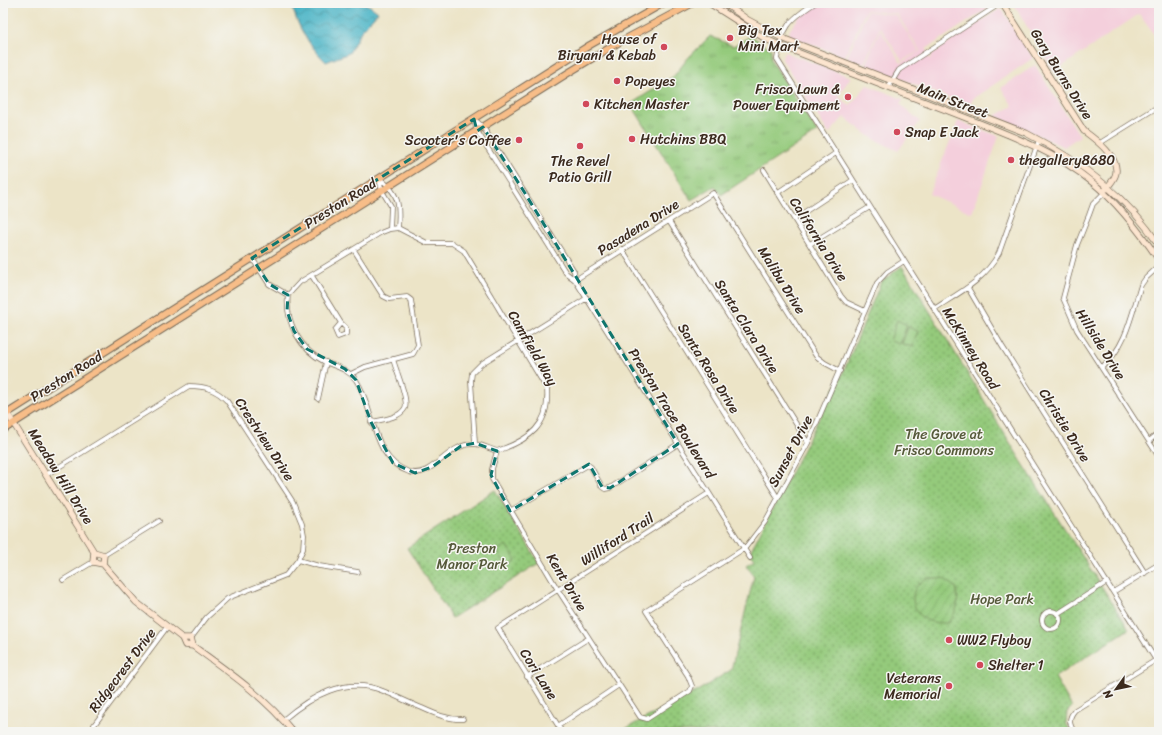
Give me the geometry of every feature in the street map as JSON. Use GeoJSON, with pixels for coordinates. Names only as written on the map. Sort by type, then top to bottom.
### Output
{"type":"FeatureCollection","features":[{"type":"Feature","properties":{"kind":"main road","name":"Preston Road"},"geometry":{"type":"LineString","coordinates":[[5,414],[602,38],[664,3]]}},
{"type":"Feature","properties":{"kind":"main road","name":"Preston Road"},"geometry":{"type":"LineString","coordinates":[[3,430],[568,73],[616,44],[693,3]]}},
{"type":"Feature","properties":{"kind":"main road","name":"Main Street"},"geometry":{"type":"LineString","coordinates":[[709,3],[764,38],[1036,147],[1066,163],[1104,193],[1145,239],[1159,260]]}},
{"type":"Feature","properties":{"kind":"main road","name":"Gary Burns Drive"},"geometry":{"type":"LineString","coordinates":[[1002,3],[1084,131],[1100,143],[1111,157],[1116,167],[1116,175],[1104,193]]}},
{"type":"Feature","properties":{"kind":"main road","name":"Main Street"},"geometry":{"type":"LineString","coordinates":[[726,4],[782,38],[892,80],[1039,140],[1072,158],[1108,187],[1132,210],[1159,246]]}},
{"type":"Feature","properties":{"kind":"main road"},"geometry":{"type":"LineString","coordinates":[[562,63],[568,73]]}},
{"type":"Feature","properties":{"kind":"main road","name":"Meadow Hill Drive"},"geometry":{"type":"LineString","coordinates":[[5,414],[46,475],[94,552]]}},
{"type":"Feature","properties":{"kind":"main road"},"geometry":{"type":"LineString","coordinates":[[102,564],[104,555],[94,552],[93,562],[102,564],[136,602],[182,638],[185,646],[193,646],[257,694],[293,732]]}},
{"type":"Feature","properties":{"kind":"main road"},"geometry":{"type":"LineString","coordinates":[[182,638],[191,638],[193,646]]}},
{"type":"Feature","properties":{"kind":"street","name":"McKinney Road"},"geometry":{"type":"LineString","coordinates":[[815,3],[794,16],[779,44],[777,59],[1159,666]]}},
{"type":"Feature","properties":{"kind":"street"},"geometry":{"type":"LineString","coordinates":[[888,88],[899,70],[1002,3]]}},
{"type":"Feature","properties":{"kind":"street"},"geometry":{"type":"LineString","coordinates":[[1100,143],[1159,106]]}},
{"type":"Feature","properties":{"kind":"street","name":"Preston Trace Boulevard"},"geometry":{"type":"LineString","coordinates":[[474,119],[483,127],[574,271],[575,280]]}},
{"type":"Feature","properties":{"kind":"street","name":"Preston Trace Boulevard"},"geometry":{"type":"LineString","coordinates":[[474,119],[477,130],[566,273],[575,280],[587,298],[750,558]]}},
{"type":"Feature","properties":{"kind":"street"},"geometry":{"type":"LineString","coordinates":[[934,309],[968,288],[986,273],[999,253],[1039,140]]}},
{"type":"Feature","properties":{"kind":"street"},"geometry":{"type":"LineString","coordinates":[[777,192],[836,153]]}},
{"type":"Feature","properties":{"kind":"street","name":"California Drive"},"geometry":{"type":"LineString","coordinates":[[764,170],[841,296],[846,302],[865,311]]}},
{"type":"Feature","properties":{"kind":"street"},"geometry":{"type":"LineString","coordinates":[[379,178],[389,186],[397,198],[399,206],[398,228],[390,229],[300,282],[288,295],[287,311],[294,331],[313,355],[351,374],[358,385],[371,422],[389,458],[398,467],[410,472],[426,470],[432,467],[453,449],[475,443],[497,451]]}},
{"type":"Feature","properties":{"kind":"street"},"geometry":{"type":"LineString","coordinates":[[379,178],[382,191],[391,206],[390,229]]}},
{"type":"Feature","properties":{"kind":"street"},"geometry":{"type":"LineString","coordinates":[[794,219],[853,180]]}},
{"type":"Feature","properties":{"kind":"street"},"geometry":{"type":"LineString","coordinates":[[518,194],[523,190]]}},
{"type":"Feature","properties":{"kind":"street","name":"Pasadena Drive"},"geometry":{"type":"LineString","coordinates":[[575,280],[713,193]]}},
{"type":"Feature","properties":{"kind":"street","name":"Malibu Drive"},"geometry":{"type":"LineString","coordinates":[[713,193],[816,356],[840,371]]}},
{"type":"Feature","properties":{"kind":"street","name":"Hillside Drive"},"geometry":{"type":"LineString","coordinates":[[1104,193],[1093,204],[1077,245],[1063,298],[1077,330],[1159,457]]}},
{"type":"Feature","properties":{"kind":"street"},"geometry":{"type":"LineString","coordinates":[[810,244],[870,207]]}},
{"type":"Feature","properties":{"kind":"street","name":"Santa Clara Drive"},"geometry":{"type":"LineString","coordinates":[[669,221],[808,443]]}},
{"type":"Feature","properties":{"kind":"street","name":"Camfield Way"},"geometry":{"type":"LineString","coordinates":[[398,228],[427,243],[452,243],[464,251],[547,389],[547,410],[543,420],[534,431],[518,442],[497,451]]}},
{"type":"Feature","properties":{"kind":"street","name":"Santa Rosa Drive"},"geometry":{"type":"LineString","coordinates":[[622,249],[778,498]]}},
{"type":"Feature","properties":{"kind":"street"},"geometry":{"type":"LineString","coordinates":[[351,374],[365,366],[413,354],[418,348],[417,330],[411,300],[407,297],[389,299],[383,296],[354,250]]}},
{"type":"Feature","properties":{"kind":"street"},"geometry":{"type":"LineString","coordinates":[[252,258],[269,284],[288,295]]}},
{"type":"Feature","properties":{"kind":"street","name":"Sunset Drive"},"geometry":{"type":"LineString","coordinates":[[644,718],[646,719],[690,691],[692,686],[688,676],[646,611],[744,548],[765,522],[808,443],[880,280],[887,272],[904,261]]}},
{"type":"Feature","properties":{"kind":"street"},"geometry":{"type":"LineString","coordinates":[[1102,367],[1110,360],[1122,342],[1141,285],[1159,266]]}},
{"type":"Feature","properties":{"kind":"street"},"geometry":{"type":"LineString","coordinates":[[312,276],[341,323]]}},
{"type":"Feature","properties":{"kind":"street","name":"Christie Drive"},"geometry":{"type":"LineString","coordinates":[[968,288],[1002,346],[1145,573]]}},
{"type":"Feature","properties":{"kind":"street"},"geometry":{"type":"LineString","coordinates":[[475,443],[471,385],[472,373],[481,364],[587,298]]}},
{"type":"Feature","properties":{"kind":"street"},"geometry":{"type":"LineString","coordinates":[[371,422],[391,418],[402,411],[405,407],[405,399],[393,359]]}},
{"type":"Feature","properties":{"kind":"street"},"geometry":{"type":"LineString","coordinates":[[318,399],[326,362]]}},
{"type":"Feature","properties":{"kind":"street","name":"Crestview Drive"},"geometry":{"type":"LineString","coordinates":[[46,475],[189,386],[206,387],[222,395],[293,502],[304,535],[303,549],[298,560],[286,575],[228,598],[207,617],[191,638]]}},
{"type":"Feature","properties":{"kind":"street"},"geometry":{"type":"LineString","coordinates":[[1149,441],[1159,433]]}},
{"type":"Feature","properties":{"kind":"street"},"geometry":{"type":"LineString","coordinates":[[510,511],[588,465],[591,467],[602,487],[605,489],[610,488],[678,444]]}},
{"type":"Feature","properties":{"kind":"street","name":"Kent Drive"},"geometry":{"type":"LineString","coordinates":[[497,451],[491,475],[510,511],[558,590],[619,685],[640,717],[644,718]]}},
{"type":"Feature","properties":{"kind":"street","name":"Williford Trail"},"geometry":{"type":"LineString","coordinates":[[498,628],[709,493]]}},
{"type":"Feature","properties":{"kind":"street"},"geometry":{"type":"LineString","coordinates":[[104,555],[159,521]]}},
{"type":"Feature","properties":{"kind":"street"},"geometry":{"type":"LineString","coordinates":[[298,560],[319,566],[358,572]]}},
{"type":"Feature","properties":{"kind":"street"},"geometry":{"type":"LineString","coordinates":[[64,580],[93,562]]}},
{"type":"Feature","properties":{"kind":"street"},"geometry":{"type":"LineString","coordinates":[[1113,592],[1159,564]]}},
{"type":"Feature","properties":{"kind":"street"},"geometry":{"type":"LineString","coordinates":[[1057,614],[1106,582]]}},
{"type":"Feature","properties":{"kind":"street"},"geometry":{"type":"LineString","coordinates":[[1052,611],[1057,614],[1059,620],[1055,628],[1049,629],[1043,625],[1042,619],[1045,613],[1052,611]]}},
{"type":"Feature","properties":{"kind":"street","name":"Ridgecrest Drive"},"geometry":{"type":"LineString","coordinates":[[94,725],[167,627]]}},
{"type":"Feature","properties":{"kind":"street","name":"Cori Lane"},"geometry":{"type":"LineString","coordinates":[[498,628],[562,732]]}},
{"type":"Feature","properties":{"kind":"street"},"geometry":{"type":"LineString","coordinates":[[527,677],[589,638]]}},
{"type":"Feature","properties":{"kind":"street"},"geometry":{"type":"LineString","coordinates":[[1074,732],[1070,722],[1070,716],[1075,710],[1156,660]]}},
{"type":"Feature","properties":{"kind":"street"},"geometry":{"type":"LineString","coordinates":[[558,726],[619,685]]}},
{"type":"Feature","properties":{"kind":"street"},"geometry":{"type":"LineString","coordinates":[[283,720],[299,706],[328,690],[349,686],[370,687],[382,690],[433,714],[463,719]]}},
{"type":"Feature","properties":{"kind":"highlighted area"},"geometry":{"type":"Polygon","coordinates":[[[474,119],[477,131],[483,127],[678,444],[610,488],[602,487],[589,464],[510,511],[491,475],[497,451],[475,443],[461,446],[432,467],[415,473],[393,463],[371,422],[356,380],[345,369],[307,349],[294,331],[287,311],[288,295],[269,284],[252,258],[474,119]]]}},
{"type":"Feature","properties":{"kind":"shaded area"},"geometry":{"type":"Polygon","coordinates":[[[821,3],[996,3],[926,49],[930,60],[933,53],[1001,8],[1033,58],[974,98],[968,105],[865,65],[880,29],[901,63],[920,51],[897,14],[866,10],[845,57],[790,36],[789,31],[799,17],[821,3]]]}},
{"type":"Feature","properties":{"kind":"shaded area"},"geometry":{"type":"Polygon","coordinates":[[[1013,3],[1159,3],[1159,38],[1155,36],[1139,14],[1054,72],[1013,3]]]}},
{"type":"Feature","properties":{"kind":"shaded area"},"geometry":{"type":"Polygon","coordinates":[[[867,11],[896,15],[919,51],[902,61],[880,27],[864,64],[847,57],[867,11]]]}},
{"type":"Feature","properties":{"kind":"shaded area"},"geometry":{"type":"Polygon","coordinates":[[[784,52],[851,77],[838,96],[850,106],[867,85],[903,99],[900,104],[920,121],[898,151],[872,138],[844,117],[829,134],[782,59],[784,52]]]}},
{"type":"Feature","properties":{"kind":"shaded area"},"geometry":{"type":"Polygon","coordinates":[[[1035,65],[1080,136],[1064,147],[995,116],[1013,106],[1001,88],[1035,65]]]}},
{"type":"Feature","properties":{"kind":"shaded area"},"geometry":{"type":"Polygon","coordinates":[[[958,121],[999,136],[972,213],[929,194],[958,121]]]}},
{"type":"Feature","properties":{"kind":"green space"},"geometry":{"type":"Polygon","coordinates":[[[710,36],[733,46],[751,36],[771,49],[771,60],[817,132],[721,195],[715,186],[691,200],[631,104],[674,76],[688,58],[710,36]]]}},
{"type":"Feature","properties":{"kind":"green space"},"geometry":{"type":"Polygon","coordinates":[[[902,266],[1020,459],[1129,629],[1055,677],[1072,707],[1067,712],[1066,723],[1071,732],[619,732],[699,690],[731,670],[754,576],[746,565],[754,560],[750,552],[845,368],[881,282],[902,266]]]}},
{"type":"Feature","properties":{"kind":"green space"},"geometry":{"type":"Polygon","coordinates":[[[897,320],[907,325],[900,344],[890,341],[897,320]]]}},
{"type":"Feature","properties":{"kind":"green space"},"geometry":{"type":"Polygon","coordinates":[[[908,327],[918,331],[912,347],[902,344],[908,327]]]}},
{"type":"Feature","properties":{"kind":"green space","name":"Preston Manor Park"},"geometry":{"type":"Polygon","coordinates":[[[495,490],[539,563],[452,618],[407,548],[495,490]]]}},
{"type":"Feature","properties":{"kind":"green space"},"geometry":{"type":"Polygon","coordinates":[[[506,545],[516,560],[507,566],[497,551],[506,545]]]}},
{"type":"Feature","properties":{"kind":"green space"},"geometry":{"type":"Polygon","coordinates":[[[927,578],[943,578],[956,587],[957,606],[948,623],[932,622],[927,620],[922,617],[915,607],[913,602],[914,591],[918,585],[927,578]]]}},
{"type":"Feature","properties":{"kind":"water"},"geometry":{"type":"Polygon","coordinates":[[[291,3],[366,3],[378,12],[361,31],[349,53],[326,62],[304,35],[291,3]]]}},
{"type":"Feature","properties":{"kind":"place","name":"Big Tex Mini Mart"},"geometry":{"type":"Point","coordinates":[730,38]}},
{"type":"Feature","properties":{"kind":"place","name":"House of Biryani & Kebab"},"geometry":{"type":"Point","coordinates":[664,47]}},
{"type":"Feature","properties":{"kind":"place","name":"Popeyes"},"geometry":{"type":"Point","coordinates":[617,81]}},
{"type":"Feature","properties":{"kind":"place","name":"Frisco Lawn & Power Equipment"},"geometry":{"type":"Point","coordinates":[848,97]}},
{"type":"Feature","properties":{"kind":"place","name":"Kitchen Master"},"geometry":{"type":"Point","coordinates":[586,104]}},
{"type":"Feature","properties":{"kind":"place","name":"Snap E Jack"},"geometry":{"type":"Point","coordinates":[897,132]}},
{"type":"Feature","properties":{"kind":"place","name":"Hutchins BBQ"},"geometry":{"type":"Point","coordinates":[632,139]}},
{"type":"Feature","properties":{"kind":"place","name":"Scooter's Coffee"},"geometry":{"type":"Point","coordinates":[519,140]}},
{"type":"Feature","properties":{"kind":"place","name":"The Revel Patio Grill"},"geometry":{"type":"Point","coordinates":[580,146]}},
{"type":"Feature","properties":{"kind":"place","name":"thegallery8680"},"geometry":{"type":"Point","coordinates":[1011,160]}},
{"type":"Feature","properties":{"kind":"place","name":"WW2 Flyboy"},"geometry":{"type":"Point","coordinates":[949,640]}},
{"type":"Feature","properties":{"kind":"place","name":"Shelter 1"},"geometry":{"type":"Point","coordinates":[980,665]}},
{"type":"Feature","properties":{"kind":"place","name":"Veterans Memorial"},"geometry":{"type":"Point","coordinates":[949,686]}},
{"type":"Feature","properties":{"kind":"park label","name":"The Grove at Frisco Commons"},"geometry":{"type":"Point","coordinates":[944,442]}},
{"type":"Feature","properties":{"kind":"park label","name":"Hope Park"},"geometry":{"type":"Point","coordinates":[1002,599]}}]}
